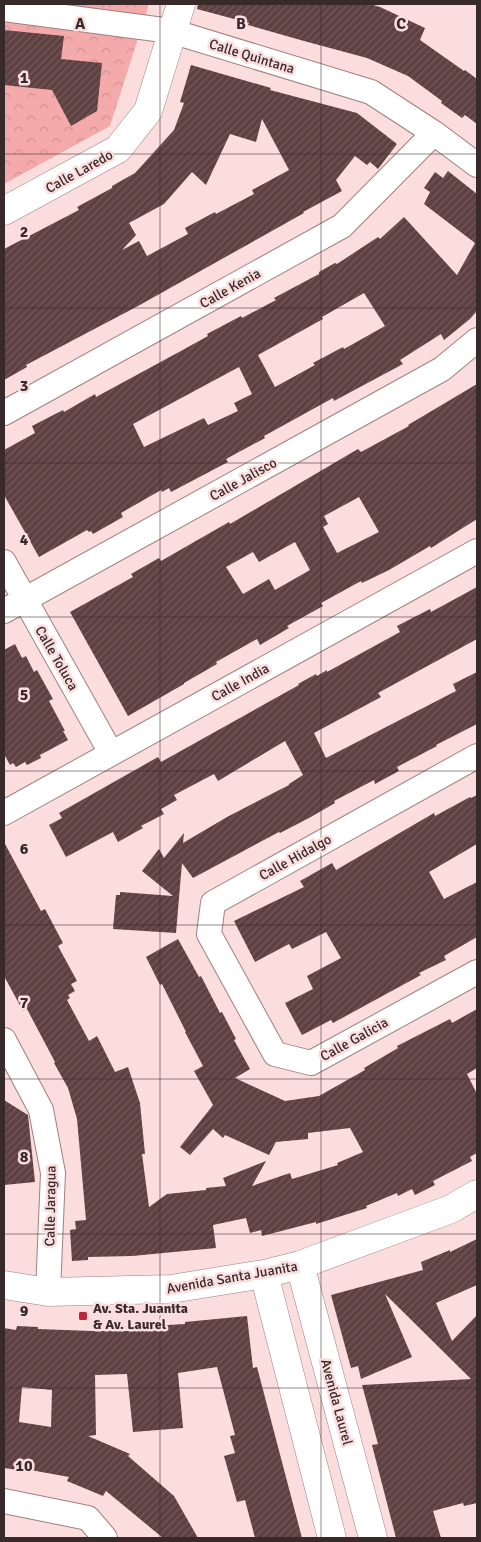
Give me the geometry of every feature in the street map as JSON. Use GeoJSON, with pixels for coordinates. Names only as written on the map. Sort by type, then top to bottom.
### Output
{"type":"FeatureCollection","features":[{"type":"Feature","properties":{"kind":"street","name":"Calle Laredo"},"geometry":{"type":"LineString","coordinates":[[4,211],[118,149],[148,111],[171,31],[181,4]]}},
{"type":"Feature","properties":{"kind":"street","name":"Calle Quintana"},"geometry":{"type":"LineString","coordinates":[[4,9],[171,31],[371,92],[434,133],[477,165]]}},
{"type":"Feature","properties":{"kind":"street","name":"Calle Kenia"},"geometry":{"type":"LineString","coordinates":[[4,413],[342,226],[434,133]]}},
{"type":"Feature","properties":{"kind":"street","name":"Calle Jalisco"},"geometry":{"type":"LineString","coordinates":[[4,612],[442,369],[477,340]]}},
{"type":"Feature","properties":{"kind":"street","name":"Calle India"},"geometry":{"type":"LineString","coordinates":[[4,813],[477,551]]}},
{"type":"Feature","properties":{"kind":"street","name":"Calle Toluca"},"geometry":{"type":"LineString","coordinates":[[4,562],[111,753]]}},
{"type":"Feature","properties":{"kind":"street","name":"Calle Hidalgo"},"geometry":{"type":"LineString","coordinates":[[249,1006],[209,934],[213,903],[477,756]]}},
{"type":"Feature","properties":{"kind":"street","name":"Calle Galicia"},"geometry":{"type":"LineString","coordinates":[[249,1006],[275,1054],[311,1063],[477,972]]}},
{"type":"Feature","properties":{"kind":"street","name":"Calle Jaragua"},"geometry":{"type":"LineString","coordinates":[[4,1040],[41,1110],[53,1172],[48,1292]]}},
{"type":"Feature","properties":{"kind":"street","name":"Avenida Santa Juanita"},"geometry":{"type":"LineString","coordinates":[[4,1285],[48,1292],[171,1289],[264,1274],[300,1265],[451,1210],[477,1194]]}},
{"type":"Feature","properties":{"kind":"street","name":"Avenida Laurel"},"geometry":{"type":"LineString","coordinates":[[300,1265],[373,1538]]}},
{"type":"Feature","properties":{"kind":"street"},"geometry":{"type":"LineString","coordinates":[[264,1274],[332,1538]]}},
{"type":"Feature","properties":{"kind":"street"},"geometry":{"type":"LineString","coordinates":[[4,1501],[88,1518],[105,1538]]}},
{"type":"Feature","properties":{"kind":"green space"},"geometry":{"type":"Polygon","coordinates":[[[4,4],[149,4],[110,126],[4,184],[4,4]]]}},
{"type":"Feature","properties":{"kind":"building"},"geometry":{"type":"Polygon","coordinates":[[[198,4],[370,4],[380,7],[425,28],[420,40],[477,79],[477,124],[465,115],[462,118],[408,76],[367,58],[197,9],[198,4]]]}},
{"type":"Feature","properties":{"kind":"building"},"geometry":{"type":"Polygon","coordinates":[[[4,30],[64,36],[61,59],[102,63],[97,111],[71,126],[52,90],[4,85],[4,30]]]}},
{"type":"Feature","properties":{"kind":"building"},"geometry":{"type":"Polygon","coordinates":[[[191,65],[271,88],[270,90],[357,113],[397,144],[378,169],[370,162],[367,165],[355,156],[336,180],[342,191],[138,306],[26,365],[27,367],[4,380],[4,249],[79,210],[77,207],[135,173],[174,130],[184,103],[180,102],[191,65]],[[262,119],[256,142],[230,134],[206,185],[192,172],[164,204],[129,223],[136,235],[122,250],[139,241],[147,256],[188,234],[185,228],[254,194],[252,190],[289,170],[262,119]]]}},
{"type":"Feature","properties":{"kind":"building"},"geometry":{"type":"Polygon","coordinates":[[[448,171],[477,194],[477,311],[470,319],[444,340],[441,334],[400,360],[403,364],[334,401],[333,398],[264,436],[265,438],[226,459],[228,462],[171,492],[169,488],[162,492],[161,490],[121,513],[123,517],[93,534],[87,530],[39,557],[4,495],[4,450],[35,433],[32,426],[63,410],[64,412],[95,394],[96,397],[208,336],[207,334],[276,300],[274,298],[319,274],[319,272],[335,263],[337,264],[378,237],[380,239],[404,217],[457,275],[475,243],[424,204],[430,192],[424,188],[435,172],[443,178],[448,171]],[[364,293],[322,317],[323,319],[258,355],[275,387],[315,365],[313,363],[343,347],[344,349],[385,326],[364,293]],[[239,367],[133,424],[144,447],[204,418],[208,425],[238,411],[234,403],[252,394],[239,367]]]}},
{"type":"Feature","properties":{"kind":"building"},"geometry":{"type":"Polygon","coordinates":[[[477,384],[477,519],[431,548],[430,546],[389,570],[362,583],[361,581],[321,603],[323,606],[287,626],[289,628],[260,645],[257,639],[216,662],[217,664],[128,716],[70,612],[133,577],[131,574],[159,558],[161,561],[229,522],[230,524],[358,449],[361,452],[477,384]],[[359,497],[324,516],[328,524],[323,527],[337,553],[379,532],[359,497]],[[295,542],[259,562],[253,552],[226,567],[243,594],[269,579],[275,590],[310,570],[295,542]]]}},
{"type":"Feature","properties":{"kind":"building"},"geometry":{"type":"Polygon","coordinates":[[[477,587],[477,639],[378,693],[381,697],[314,733],[326,758],[456,691],[453,684],[477,672],[477,724],[397,767],[399,771],[375,784],[374,780],[334,801],[335,803],[309,818],[193,878],[182,863],[176,933],[113,929],[116,895],[120,895],[120,892],[173,896],[142,871],[159,849],[164,858],[184,833],[183,843],[227,817],[289,785],[303,775],[285,741],[218,781],[214,774],[174,795],[177,800],[161,809],[164,814],[141,826],[143,828],[118,842],[113,832],[66,857],[49,825],[62,818],[59,813],[158,757],[161,762],[316,674],[317,676],[327,670],[327,672],[400,632],[397,626],[430,609],[431,612],[477,587]]]}},
{"type":"Feature","properties":{"kind":"building"},"geometry":{"type":"Polygon","coordinates":[[[15,644],[22,658],[26,656],[34,672],[37,670],[53,699],[49,701],[68,740],[40,755],[41,758],[27,765],[25,762],[16,767],[13,763],[10,765],[4,754],[4,650],[15,644]]]}},
{"type":"Feature","properties":{"kind":"building"},"geometry":{"type":"Polygon","coordinates":[[[477,795],[477,844],[429,872],[444,899],[477,882],[477,937],[444,956],[446,960],[419,973],[421,975],[333,1023],[331,1020],[302,1035],[285,1003],[313,989],[307,976],[341,958],[326,932],[292,949],[289,944],[255,962],[234,921],[304,887],[300,881],[332,863],[336,870],[434,813],[435,816],[477,795]]]}},
{"type":"Feature","properties":{"kind":"building"},"geometry":{"type":"Polygon","coordinates":[[[4,842],[41,911],[45,909],[63,943],[58,946],[77,981],[71,984],[75,991],[68,995],[70,998],[67,1000],[89,1041],[97,1036],[115,1072],[128,1067],[140,1103],[145,1154],[142,1154],[149,1207],[167,1194],[226,1186],[223,1178],[266,1161],[252,1186],[290,1173],[292,1179],[338,1165],[337,1163],[363,1152],[350,1128],[308,1133],[308,1139],[276,1142],[269,1155],[225,1135],[223,1138],[213,1129],[190,1155],[180,1147],[213,1105],[194,1071],[203,1066],[162,984],[160,985],[146,957],[178,939],[199,977],[201,976],[220,1013],[222,1012],[236,1039],[234,1040],[250,1069],[235,1078],[285,1101],[319,1096],[365,1070],[364,1068],[398,1048],[397,1046],[450,1019],[452,1023],[477,1009],[477,1068],[467,1074],[477,1094],[477,1153],[470,1157],[472,1161],[433,1181],[435,1185],[415,1195],[412,1189],[398,1196],[397,1193],[366,1206],[367,1208],[316,1224],[316,1222],[262,1236],[261,1230],[250,1233],[246,1218],[213,1225],[216,1248],[132,1256],[88,1257],[88,1260],[72,1261],[70,1230],[76,1229],[75,1221],[86,1220],[77,1119],[68,1088],[55,1062],[27,1009],[23,1011],[4,976],[4,842]]]}},
{"type":"Feature","properties":{"kind":"building"},"geometry":{"type":"Polygon","coordinates":[[[4,1100],[28,1115],[35,1182],[4,1185],[4,1100]]]}},
{"type":"Feature","properties":{"kind":"building"},"geometry":{"type":"Polygon","coordinates":[[[477,1239],[477,1285],[436,1303],[452,1341],[477,1315],[477,1503],[464,1506],[463,1503],[433,1511],[441,1538],[396,1538],[372,1445],[378,1444],[362,1385],[471,1379],[385,1294],[412,1357],[361,1379],[358,1366],[351,1368],[331,1295],[423,1270],[421,1262],[450,1250],[450,1252],[477,1239]]]}},
{"type":"Feature","properties":{"kind":"building"},"geometry":{"type":"Polygon","coordinates":[[[247,1316],[253,1368],[257,1367],[302,1538],[255,1538],[245,1500],[237,1502],[224,1456],[235,1453],[230,1436],[235,1435],[217,1367],[178,1373],[183,1428],[133,1432],[127,1374],[95,1375],[96,1435],[88,1436],[130,1454],[128,1456],[174,1496],[198,1538],[163,1538],[106,1491],[103,1496],[67,1481],[69,1477],[25,1469],[25,1471],[4,1468],[4,1328],[16,1330],[17,1326],[38,1327],[38,1329],[134,1331],[134,1327],[185,1324],[185,1322],[247,1316]],[[22,1387],[19,1422],[51,1427],[52,1390],[22,1387]]]}},
{"type":"Feature","properties":{"kind":"place","name":"Av. Sta. Juanita & Av. Laurel"},"geometry":{"type":"Point","coordinates":[83,1316]}}]}
